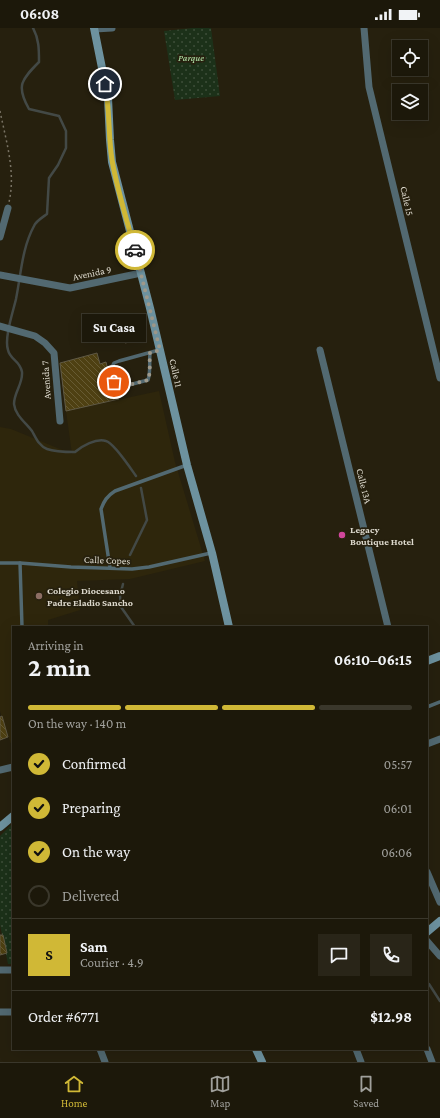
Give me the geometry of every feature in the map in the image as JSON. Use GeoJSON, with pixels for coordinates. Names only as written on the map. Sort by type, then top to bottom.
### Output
{"type":"FeatureCollection","features":[{"type":"Feature","properties":{"kind":"street"},"geometry":{"type":"LineString","coordinates":[[95,29],[112,28]]}},
{"type":"Feature","properties":{"kind":"street","name":"Calle 15"},"geometry":{"type":"LineString","coordinates":[[364,28],[369,87],[440,378]]}},
{"type":"Feature","properties":{"kind":"street","name":"Calle 11"},"geometry":{"type":"LineString","coordinates":[[95,29],[108,98],[112,162],[141,273],[187,465],[212,553],[229,626]]}},
{"type":"Feature","properties":{"kind":"street"},"geometry":{"type":"LineString","coordinates":[[0,237],[8,208]]}},
{"type":"Feature","properties":{"kind":"street","name":"Avenida 9"},"geometry":{"type":"LineString","coordinates":[[0,275],[70,288],[141,273]]}},
{"type":"Feature","properties":{"kind":"street","name":"Avenida 7"},"geometry":{"type":"LineString","coordinates":[[2,326],[35,336],[46,343],[54,353],[60,420]]}},
{"type":"Feature","properties":{"kind":"street","name":"Calle 13A"},"geometry":{"type":"LineString","coordinates":[[320,350],[388,626]]}},
{"type":"Feature","properties":{"kind":"street"},"geometry":{"type":"LineString","coordinates":[[428,661],[440,656]]}},
{"type":"Feature","properties":{"kind":"street"},"geometry":{"type":"LineString","coordinates":[[428,744],[440,739]]}},
{"type":"Feature","properties":{"kind":"street"},"geometry":{"type":"LineString","coordinates":[[0,770],[12,767]]}},
{"type":"Feature","properties":{"kind":"street"},"geometry":{"type":"LineString","coordinates":[[0,827],[12,817]]}},
{"type":"Feature","properties":{"kind":"street"},"geometry":{"type":"LineString","coordinates":[[428,874],[440,902]]}},
{"type":"Feature","properties":{"kind":"street"},"geometry":{"type":"LineString","coordinates":[[428,931],[440,921]]}},
{"type":"Feature","properties":{"kind":"street"},"geometry":{"type":"LineString","coordinates":[[428,942],[440,956]]}},
{"type":"Feature","properties":{"kind":"street"},"geometry":{"type":"LineString","coordinates":[[0,970],[12,970]]}},
{"type":"Feature","properties":{"kind":"street"},"geometry":{"type":"LineString","coordinates":[[0,1012],[12,1012]]}},
{"type":"Feature","properties":{"kind":"street"},"geometry":{"type":"LineString","coordinates":[[100,1050],[105,1062]]}},
{"type":"Feature","properties":{"kind":"street"},"geometry":{"type":"LineString","coordinates":[[256,1050],[262,1062]]}},
{"type":"Feature","properties":{"kind":"street"},"geometry":{"type":"LineString","coordinates":[[356,1050],[361,1062]]}},
{"type":"Feature","properties":{"kind":"street"},"geometry":{"type":"LineString","coordinates":[[427,1050],[432,1062]]}},
{"type":"Feature","properties":{"kind":"lane"},"geometry":{"type":"LineString","coordinates":[[150,353],[150,375],[148,380],[121,387],[116,386],[111,368],[114,364],[119,361],[160,350]]}},
{"type":"Feature","properties":{"kind":"lane"},"geometry":{"type":"LineString","coordinates":[[110,568],[101,510],[109,495],[115,491],[187,465]]}},
{"type":"Feature","properties":{"kind":"lane","name":"Calle Copes"},"geometry":{"type":"LineString","coordinates":[[0,563],[132,570],[212,553]]}},
{"type":"Feature","properties":{"kind":"lane"},"geometry":{"type":"LineString","coordinates":[[20,563],[22,626]]}},
{"type":"Feature","properties":{"kind":"lane"},"geometry":{"type":"LineString","coordinates":[[428,707],[440,702]]}},
{"type":"Feature","properties":{"kind":"path"},"geometry":{"type":"LineString","coordinates":[[0,111],[10,156],[11,194],[8,208]]}},
{"type":"Feature","properties":{"kind":"shaded area","name":"Colegio Diocesano Padre Eladio Sancho"},"geometry":{"type":"Polygon","coordinates":[[[159,391],[175,462],[205,561],[130,579],[77,581],[80,610],[48,620],[48,626],[12,626],[12,747],[0,711],[0,427],[11,429],[72,454],[66,411],[159,391]]]}},
{"type":"Feature","properties":{"kind":"green space","name":"Parque"},"geometry":{"type":"Polygon","coordinates":[[[211,28],[220,96],[175,100],[164,31],[211,28]]]}},
{"type":"Feature","properties":{"kind":"green space"},"geometry":{"type":"Polygon","coordinates":[[[12,824],[12,964],[8,964],[0,925],[0,836],[12,824]]]}},
{"type":"Feature","properties":{"kind":"building"},"geometry":{"type":"Polygon","coordinates":[[[140,325],[144,339],[125,343],[122,329],[140,325]]]}},
{"type":"Feature","properties":{"kind":"building"},"geometry":{"type":"Polygon","coordinates":[[[97,353],[100,364],[106,362],[112,387],[115,389],[119,399],[66,411],[60,363],[97,353]]]}},
{"type":"Feature","properties":{"kind":"building"},"geometry":{"type":"Polygon","coordinates":[[[2,716],[8,737],[0,740],[0,717],[2,716]]]}},
{"type":"Feature","properties":{"kind":"building"},"geometry":{"type":"Polygon","coordinates":[[[0,935],[3,935],[7,953],[0,955],[0,935]]]}},
{"type":"Feature","properties":{"kind":"waterway"},"geometry":{"type":"LineString","coordinates":[[33,28],[38,40],[39,62],[24,79],[22,84],[23,94],[29,109],[59,116],[66,131],[66,148],[58,165],[49,178],[47,214],[35,224],[30,234],[22,261],[16,299],[7,339],[9,353],[19,365],[22,372],[14,404],[16,412],[44,448],[57,451],[75,452],[85,445],[102,440],[106,441],[118,451],[136,476]]}},
{"type":"Feature","properties":{"kind":"waterway"},"geometry":{"type":"LineString","coordinates":[[130,555],[147,520],[141,488]]}},
{"type":"Feature","properties":{"kind":"waterway"},"geometry":{"type":"LineString","coordinates":[[123,584],[120,596],[121,607],[134,626]]}},
{"type":"Feature","properties":{"kind":"waterway"},"geometry":{"type":"LineString","coordinates":[[429,984],[440,1001]]}},
{"type":"Feature","properties":{"kind":"way so far"},"geometry":{"type":"LineString","coordinates":[[114,382],[117,387],[121,387],[148,380],[150,375],[150,353],[160,350],[135,250]]}},
{"type":"Feature","properties":{"kind":"place","name":"Su Casa"},"geometry":{"type":"Point","coordinates":[114,382]}},
{"type":"Feature","properties":{"kind":"place","name":"Legacy Boutique Hotel"},"geometry":{"type":"Point","coordinates":[342,535]}},
{"type":"Feature","properties":{"kind":"place","name":"Colegio Diocesano Padre Eladio Sancho"},"geometry":{"type":"Point","coordinates":[39,596]}},
{"type":"Feature","properties":{"kind":"route"},"geometry":{"type":"LineString","coordinates":[[105,84],[108,98],[112,162],[135,250]]}}]}
